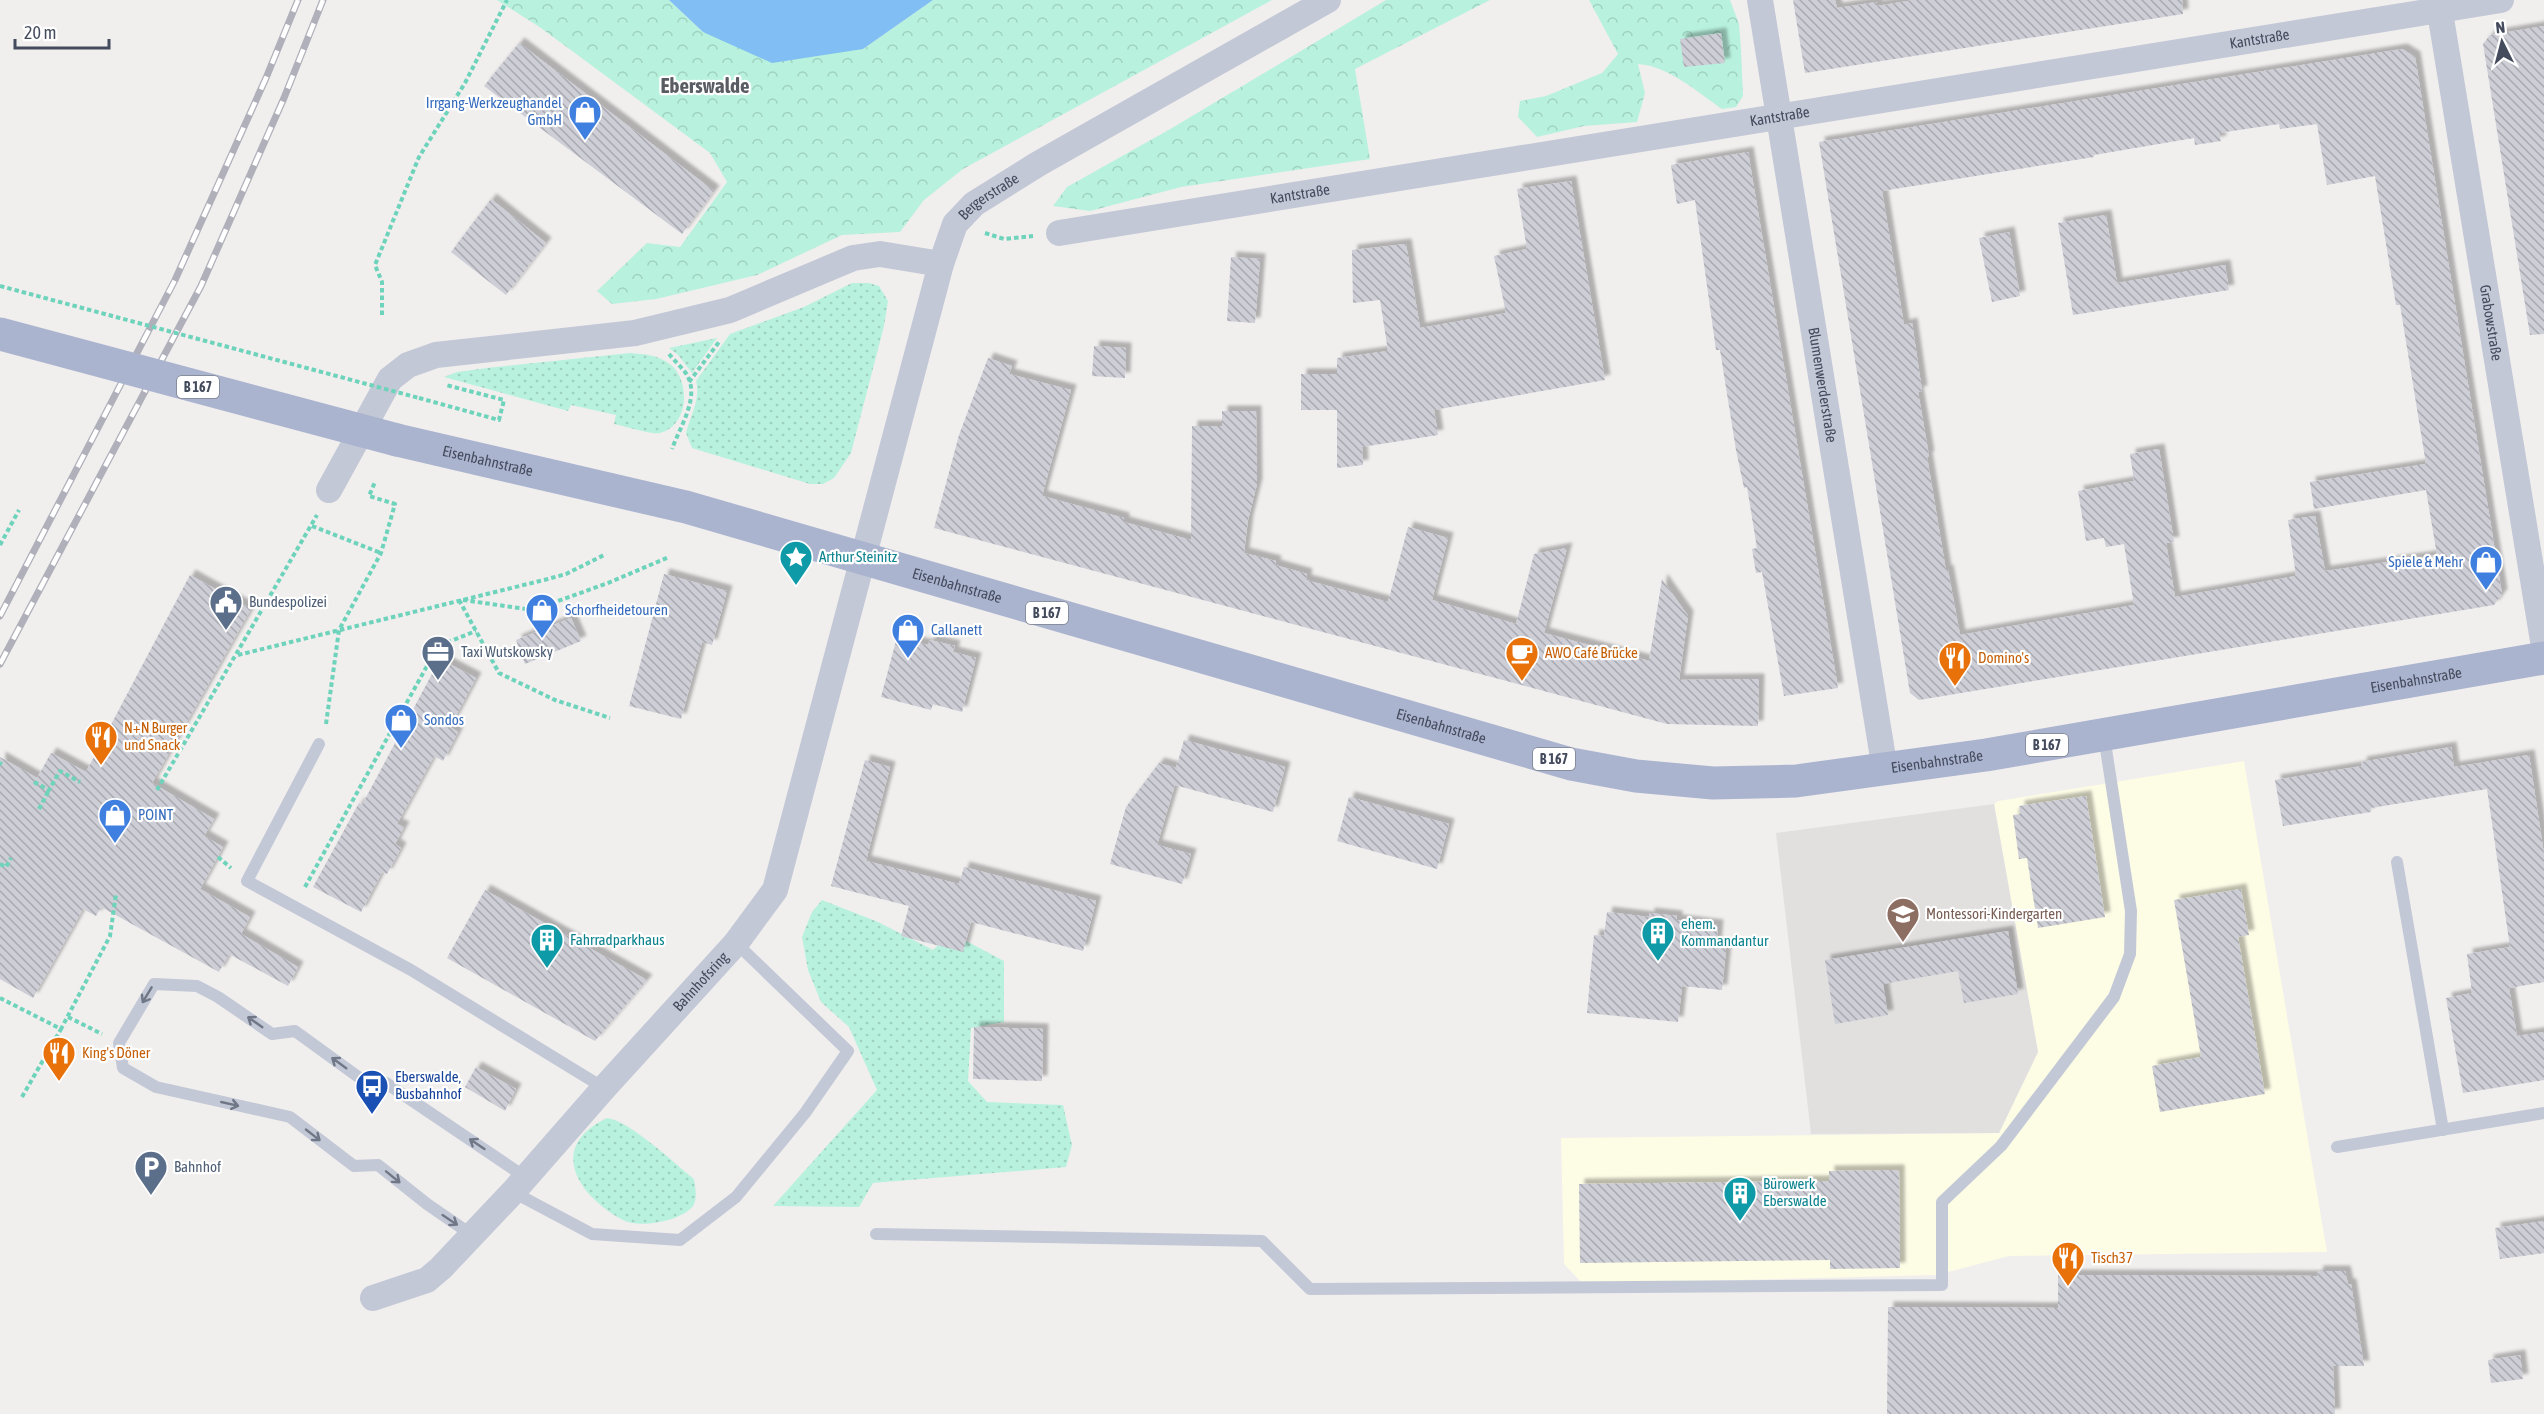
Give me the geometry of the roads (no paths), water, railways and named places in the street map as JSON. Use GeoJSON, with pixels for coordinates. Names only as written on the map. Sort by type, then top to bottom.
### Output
{"type":"FeatureCollection","features":[{"type":"Feature","properties":{"kind":"main road","name":"Eisenbahnstraße"},"geometry":{"type":"LineString","coordinates":[[0,334],[396,440],[656,499],[1571,764],[1636,776],[1713,783],[1796,781],[1885,770],[2104,735],[2544,658]]}},
{"type":"Feature","properties":{"kind":"street","name":"Bergerstraße"},"geometry":{"type":"LineString","coordinates":[[863,559],[941,264],[955,224],[974,204],[1038,164],[1328,0]]}},
{"type":"Feature","properties":{"kind":"street","name":"Blumenwerderstraße"},"geometry":{"type":"LineString","coordinates":[[1760,0],[1777,117],[1885,770]]}},
{"type":"Feature","properties":{"kind":"street","name":"Kantstraße"},"geometry":{"type":"LineString","coordinates":[[1059,233],[1777,117],[2438,5],[2501,0]]}},
{"type":"Feature","properties":{"kind":"street","name":"Grabowstraße"},"geometry":{"type":"LineString","coordinates":[[2438,5],[2544,647]]}},
{"type":"Feature","properties":{"kind":"street"},"geometry":{"type":"LineString","coordinates":[[329,490],[390,379],[408,365],[436,355],[635,333],[730,310],[853,258],[880,254],[941,264]]}},
{"type":"Feature","properties":{"kind":"street","name":"Bahnhofsring"},"geometry":{"type":"LineString","coordinates":[[373,1298],[427,1280],[472,1235],[735,943],[775,890],[863,559]]}},
{"type":"Feature","properties":{"kind":"lane"},"geometry":{"type":"LineString","coordinates":[[876,1234],[1262,1241],[1311,1289],[1942,1285],[1942,1202],[2001,1146],[2114,997],[2130,954],[2131,911],[2104,735]]}},
{"type":"Feature","properties":{"kind":"lane"},"geometry":{"type":"LineString","coordinates":[[319,744],[247,881],[411,970],[604,1088]]}},
{"type":"Feature","properties":{"kind":"lane"},"geometry":{"type":"LineString","coordinates":[[2397,862],[2443,1130]]}},
{"type":"Feature","properties":{"kind":"lane"},"geometry":{"type":"LineString","coordinates":[[472,1235],[427,1204],[378,1165],[354,1166],[290,1117],[156,1087],[123,1068],[119,1043],[154,984],[197,986],[218,997],[272,1034],[295,1031],[368,1084],[386,1083],[519,1185],[592,1234],[680,1240],[735,1197],[805,1113],[848,1051],[735,943]]}},
{"type":"Feature","properties":{"kind":"lane"},"geometry":{"type":"LineString","coordinates":[[2337,1147],[2544,1113]]}},
{"type":"Feature","properties":{"kind":"water"},"geometry":{"type":"Polygon","coordinates":[[[669,0],[933,0],[863,49],[772,63],[703,32],[669,0]]]}},
{"type":"Feature","properties":{"kind":"railway"},"geometry":{"type":"LineString","coordinates":[[0,616],[175,280],[266,78],[298,0]]}},
{"type":"Feature","properties":{"kind":"railway"},"geometry":{"type":"LineString","coordinates":[[0,664],[201,286],[284,98],[323,0]]}},
{"type":"Feature","properties":{"kind":"place","name":"Irrgang-Werkzeughandel GmbH"},"geometry":{"type":"Point","coordinates":[585,141]}},
{"type":"Feature","properties":{"kind":"place","name":"Arthur Steinitz"},"geometry":{"type":"Point","coordinates":[796,586]}},
{"type":"Feature","properties":{"kind":"place","name":"Spiele & Mehr"},"geometry":{"type":"Point","coordinates":[2486,591]}},
{"type":"Feature","properties":{"kind":"place","name":"Bundespolizei"},"geometry":{"type":"Point","coordinates":[226,631]}},
{"type":"Feature","properties":{"kind":"place","name":"Schorfheidetouren"},"geometry":{"type":"Point","coordinates":[542,639]}},
{"type":"Feature","properties":{"kind":"place","name":"Callanett"},"geometry":{"type":"Point","coordinates":[908,659]}},
{"type":"Feature","properties":{"kind":"place","name":"Taxi Wutskowsky"},"geometry":{"type":"Point","coordinates":[438,681]}},
{"type":"Feature","properties":{"kind":"place","name":"AWO Café Brücke"},"geometry":{"type":"Point","coordinates":[1522,682]}},
{"type":"Feature","properties":{"kind":"place","name":"Domino's"},"geometry":{"type":"Point","coordinates":[1955,687]}},
{"type":"Feature","properties":{"kind":"place","name":"Sondos"},"geometry":{"type":"Point","coordinates":[401,749]}},
{"type":"Feature","properties":{"kind":"place","name":"N+N Burger und Snack"},"geometry":{"type":"Point","coordinates":[101,766]}},
{"type":"Feature","properties":{"kind":"place","name":"POINT"},"geometry":{"type":"Point","coordinates":[115,844]}},
{"type":"Feature","properties":{"kind":"place","name":"Montessori-Kindergarten"},"geometry":{"type":"Point","coordinates":[1903,943]}},
{"type":"Feature","properties":{"kind":"place","name":"ehem. Kommandantur"},"geometry":{"type":"Point","coordinates":[1658,962]}},
{"type":"Feature","properties":{"kind":"place","name":"Fahrradparkhaus"},"geometry":{"type":"Point","coordinates":[547,969]}},
{"type":"Feature","properties":{"kind":"place","name":"King's Döner"},"geometry":{"type":"Point","coordinates":[59,1082]}},
{"type":"Feature","properties":{"kind":"place","name":"Eberswalde, Busbahnhof"},"geometry":{"type":"Point","coordinates":[372,1115]}},
{"type":"Feature","properties":{"kind":"place","name":"Bahnhof"},"geometry":{"type":"Point","coordinates":[151,1196]}},
{"type":"Feature","properties":{"kind":"place","name":"Bürowerk Eberswalde"},"geometry":{"type":"Point","coordinates":[1740,1222]}},
{"type":"Feature","properties":{"kind":"place","name":"Tisch37"},"geometry":{"type":"Point","coordinates":[2068,1287]}},
{"type":"Feature","properties":{"kind":"district","name":"Eberswalde"},"geometry":{"type":"Point","coordinates":[705,86]}}]}
